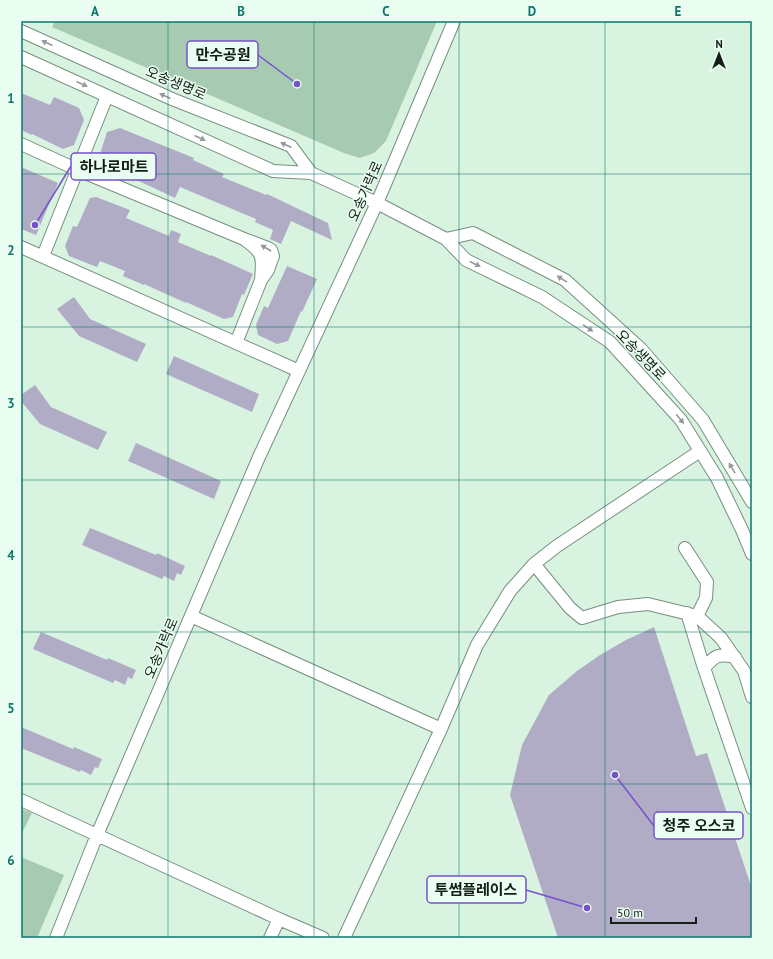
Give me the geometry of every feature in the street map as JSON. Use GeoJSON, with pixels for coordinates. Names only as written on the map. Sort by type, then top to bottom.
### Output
{"type":"FeatureCollection","features":[{"type":"Feature","properties":{"kind":"street","name":"오송가락로"},"geometry":{"type":"LineString","coordinates":[[56,938],[97,835],[259,457],[377,203],[454,21]]}},
{"type":"Feature","properties":{"kind":"street","name":"오송생명로"},"geometry":{"type":"LineString","coordinates":[[21,31],[172,99],[291,146],[311,173]]}},
{"type":"Feature","properties":{"kind":"street","name":"오송생명로"},"geometry":{"type":"LineString","coordinates":[[21,57],[272,171],[311,173],[377,203],[446,239],[466,260],[542,297],[610,342],[681,420],[717,478],[752,554]]}},
{"type":"Feature","properties":{"kind":"street"},"geometry":{"type":"LineString","coordinates":[[43,256],[107,96]]}},
{"type":"Feature","properties":{"kind":"street"},"geometry":{"type":"LineString","coordinates":[[21,144],[78,170],[268,248],[273,253],[272,259],[268,270],[261,280],[236,343]]}},
{"type":"Feature","properties":{"kind":"street","name":"오송생명로"},"geometry":{"type":"LineString","coordinates":[[446,239],[473,233],[565,280],[641,349],[703,420],[752,502]]}},
{"type":"Feature","properties":{"kind":"street"},"geometry":{"type":"LineString","coordinates":[[21,247],[299,371]]}},
{"type":"Feature","properties":{"kind":"street"},"geometry":{"type":"LineString","coordinates":[[344,938],[441,729],[477,645],[510,591],[534,564],[557,546],[700,451]]}},
{"type":"Feature","properties":{"kind":"street"},"geometry":{"type":"LineString","coordinates":[[685,548],[707,582],[706,598],[692,614]]}},
{"type":"Feature","properties":{"kind":"street"},"geometry":{"type":"LineString","coordinates":[[534,564],[570,608],[582,618],[618,607],[648,604],[692,614],[721,638],[744,671],[752,696]]}},
{"type":"Feature","properties":{"kind":"street"},"geometry":{"type":"LineString","coordinates":[[692,614],[704,668],[752,808]]}},
{"type":"Feature","properties":{"kind":"street"},"geometry":{"type":"LineString","coordinates":[[191,616],[441,729]]}},
{"type":"Feature","properties":{"kind":"street"},"geometry":{"type":"LineString","coordinates":[[704,668],[713,658],[724,655],[734,658]]}},
{"type":"Feature","properties":{"kind":"street"},"geometry":{"type":"LineString","coordinates":[[21,800],[323,938]]}},
{"type":"Feature","properties":{"kind":"street"},"geometry":{"type":"LineString","coordinates":[[270,938],[279,919]]}},
{"type":"Feature","properties":{"kind":"green space"},"geometry":{"type":"Polygon","coordinates":[[[55,21],[437,21],[386,141],[374,153],[360,158],[344,153],[52,27],[55,21]]]}},
{"type":"Feature","properties":{"kind":"green space"},"geometry":{"type":"Polygon","coordinates":[[[21,809],[32,813],[21,835],[21,809]]]}},
{"type":"Feature","properties":{"kind":"green space"},"geometry":{"type":"Polygon","coordinates":[[[21,857],[64,875],[37,938],[21,938],[21,857]]]}},
{"type":"Feature","properties":{"kind":"building"},"geometry":{"type":"Polygon","coordinates":[[[21,93],[50,105],[54,97],[79,108],[84,120],[74,145],[63,149],[21,130],[21,93]]]}},
{"type":"Feature","properties":{"kind":"building"},"geometry":{"type":"Polygon","coordinates":[[[120,128],[194,158],[193,160],[224,174],[222,177],[266,195],[267,194],[328,223],[332,240],[291,221],[281,244],[270,239],[273,230],[255,222],[256,219],[180,187],[175,198],[104,167],[99,157],[107,132],[120,128]]]}},
{"type":"Feature","properties":{"kind":"building"},"geometry":{"type":"Polygon","coordinates":[[[21,167],[58,183],[36,235],[21,229],[21,167]]]}},
{"type":"Feature","properties":{"kind":"building"},"geometry":{"type":"Polygon","coordinates":[[[96,197],[130,210],[126,218],[169,236],[171,230],[181,234],[178,242],[253,274],[244,295],[242,294],[233,317],[224,319],[186,303],[123,276],[125,271],[100,261],[97,267],[69,256],[65,246],[73,226],[77,227],[90,198],[96,197]]]}},
{"type":"Feature","properties":{"kind":"building"},"geometry":{"type":"Polygon","coordinates":[[[287,266],[317,279],[288,341],[277,344],[258,335],[256,325],[264,306],[268,308],[287,266]]]}},
{"type":"Feature","properties":{"kind":"building"},"geometry":{"type":"Polygon","coordinates":[[[74,297],[90,319],[146,344],[137,362],[79,336],[57,309],[74,297]]]}},
{"type":"Feature","properties":{"kind":"building"},"geometry":{"type":"Polygon","coordinates":[[[174,356],[259,394],[252,412],[166,374],[174,356]]]}},
{"type":"Feature","properties":{"kind":"building"},"geometry":{"type":"Polygon","coordinates":[[[35,385],[51,407],[107,432],[98,450],[40,424],[21,401],[21,395],[35,385]]]}},
{"type":"Feature","properties":{"kind":"building"},"geometry":{"type":"Polygon","coordinates":[[[136,443],[221,481],[214,499],[128,461],[136,443]]]}},
{"type":"Feature","properties":{"kind":"building"},"geometry":{"type":"Polygon","coordinates":[[[90,528],[156,555],[157,553],[185,566],[181,575],[177,573],[174,581],[164,576],[162,579],[82,545],[90,528]]]}},
{"type":"Feature","properties":{"kind":"building"},"geometry":{"type":"Polygon","coordinates":[[[654,627],[696,756],[707,753],[752,889],[752,938],[558,938],[510,795],[522,745],[549,695],[577,671],[600,655],[626,640],[654,627]]]}},
{"type":"Feature","properties":{"kind":"building"},"geometry":{"type":"Polygon","coordinates":[[[41,632],[107,660],[108,658],[136,670],[132,679],[128,677],[125,685],[115,680],[113,683],[33,649],[41,632]]]}},
{"type":"Feature","properties":{"kind":"building"},"geometry":{"type":"Polygon","coordinates":[[[21,727],[73,749],[74,747],[102,759],[98,768],[95,767],[91,775],[21,748],[21,727]]]}},
{"type":"Feature","properties":{"kind":"place","name":"만수공원"},"geometry":{"type":"Point","coordinates":[297,84]}},
{"type":"Feature","properties":{"kind":"place","name":"하나로마트"},"geometry":{"type":"Point","coordinates":[35,225]}},
{"type":"Feature","properties":{"kind":"place","name":"청주 오스코"},"geometry":{"type":"Point","coordinates":[615,775]}},
{"type":"Feature","properties":{"kind":"place","name":"투썸플레이스"},"geometry":{"type":"Point","coordinates":[587,908]}}]}
